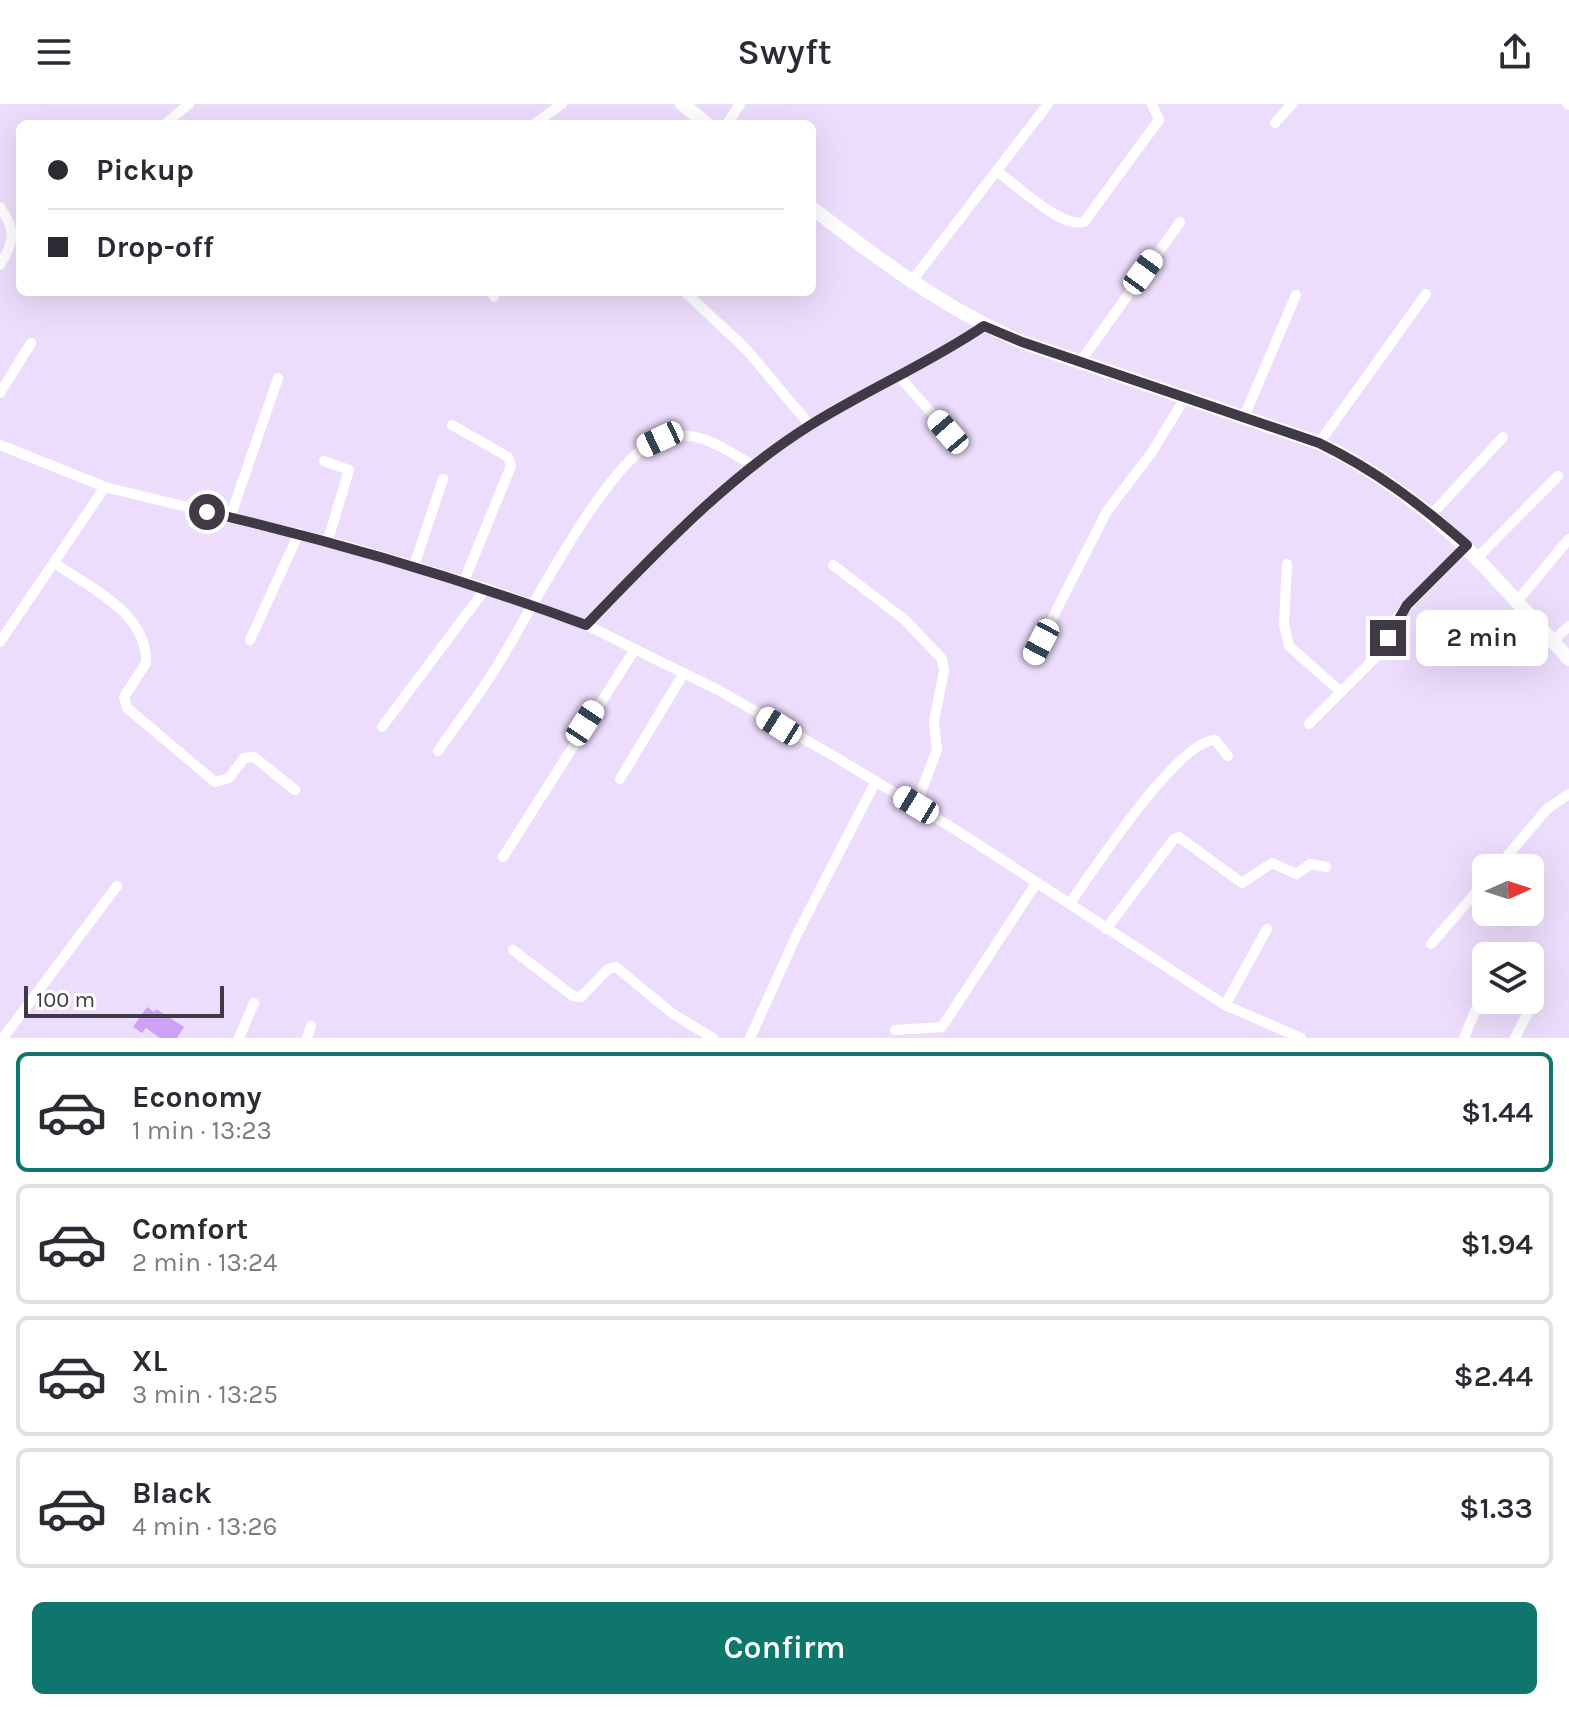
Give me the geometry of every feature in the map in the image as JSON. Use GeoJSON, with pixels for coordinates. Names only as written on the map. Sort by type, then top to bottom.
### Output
{"type":"FeatureCollection","features":[{"type":"Feature","properties":{"kind":"main road"},"geometry":{"type":"LineString","coordinates":[[682,104],[702,120]]}},
{"type":"Feature","properties":{"kind":"main road"},"geometry":{"type":"LineString","coordinates":[[816,211],[911,282],[984,326],[1319,443],[1365,465],[1432,514],[1467,545],[1569,659]]}},
{"type":"Feature","properties":{"kind":"street"},"geometry":{"type":"LineString","coordinates":[[170,120],[189,104]]}},
{"type":"Feature","properties":{"kind":"street"},"geometry":{"type":"LineString","coordinates":[[540,120],[562,104]]}},
{"type":"Feature","properties":{"kind":"street"},"geometry":{"type":"LineString","coordinates":[[911,282],[1048,104]]}},
{"type":"Feature","properties":{"kind":"street"},"geometry":{"type":"LineString","coordinates":[[997,171],[1058,216],[1071,223],[1084,222],[1159,120],[1152,104]]}},
{"type":"Feature","properties":{"kind":"street"},"geometry":{"type":"LineString","coordinates":[[1275,123],[1292,104]]}},
{"type":"Feature","properties":{"kind":"street"},"geometry":{"type":"LineString","coordinates":[[0,207],[14,229],[14,239],[0,265]]}},
{"type":"Feature","properties":{"kind":"street"},"geometry":{"type":"LineString","coordinates":[[1080,362],[1180,222]]}},
{"type":"Feature","properties":{"kind":"street"},"geometry":{"type":"LineString","coordinates":[[1319,443],[1426,294]]}},
{"type":"Feature","properties":{"kind":"street"},"geometry":{"type":"LineString","coordinates":[[1244,417],[1296,295]]}},
{"type":"Feature","properties":{"kind":"street"},"geometry":{"type":"LineString","coordinates":[[689,296],[745,348],[810,425]]}},
{"type":"Feature","properties":{"kind":"street"},"geometry":{"type":"LineString","coordinates":[[586,625],[652,557],[752,465],[810,425],[900,377],[984,326]]}},
{"type":"Feature","properties":{"kind":"street"},"geometry":{"type":"LineString","coordinates":[[0,393],[31,343]]}},
{"type":"Feature","properties":{"kind":"street"},"geometry":{"type":"LineString","coordinates":[[900,377],[948,432]]}},
{"type":"Feature","properties":{"kind":"street"},"geometry":{"type":"LineString","coordinates":[[230,518],[278,378]]}},
{"type":"Feature","properties":{"kind":"street"},"geometry":{"type":"LineString","coordinates":[[1031,660],[1107,511],[1152,452],[1185,398]]}},
{"type":"Feature","properties":{"kind":"street"},"geometry":{"type":"LineString","coordinates":[[452,425],[508,457],[511,466],[464,581]]}},
{"type":"Feature","properties":{"kind":"street"},"geometry":{"type":"LineString","coordinates":[[438,751],[534,606],[563,551],[611,484],[643,447],[660,439],[684,435],[707,438],[752,465]]}},
{"type":"Feature","properties":{"kind":"street"},"geometry":{"type":"LineString","coordinates":[[1432,514],[1503,437]]}},
{"type":"Feature","properties":{"kind":"street"},"geometry":{"type":"LineString","coordinates":[[0,445],[105,487],[328,540],[486,588],[586,625],[684,673],[876,781],[1225,1005],[1288,1036],[1301,1038]]}},
{"type":"Feature","properties":{"kind":"street"},"geometry":{"type":"LineString","coordinates":[[324,461],[349,470],[328,540]]}},
{"type":"Feature","properties":{"kind":"street"},"geometry":{"type":"LineString","coordinates":[[1478,557],[1558,476]]}},
{"type":"Feature","properties":{"kind":"street"},"geometry":{"type":"LineString","coordinates":[[414,566],[443,479]]}},
{"type":"Feature","properties":{"kind":"street"},"geometry":{"type":"LineString","coordinates":[[0,642],[56,564],[105,487]]}},
{"type":"Feature","properties":{"kind":"street"},"geometry":{"type":"LineString","coordinates":[[250,640],[299,533]]}},
{"type":"Feature","properties":{"kind":"street"},"geometry":{"type":"LineString","coordinates":[[1518,600],[1569,539]]}},
{"type":"Feature","properties":{"kind":"street"},"geometry":{"type":"LineString","coordinates":[[1309,724],[1377,656],[1407,605],[1467,545]]}},
{"type":"Feature","properties":{"kind":"street"},"geometry":{"type":"LineString","coordinates":[[56,564],[127,614],[139,631],[146,663],[124,697],[127,708],[215,782],[229,778],[244,758],[254,757],[295,790]]}},
{"type":"Feature","properties":{"kind":"street"},"geometry":{"type":"LineString","coordinates":[[1287,564],[1284,624],[1289,646],[1341,692]]}},
{"type":"Feature","properties":{"kind":"street"},"geometry":{"type":"LineString","coordinates":[[833,565],[905,620],[942,659],[944,671],[934,721],[937,750],[916,805]]}},
{"type":"Feature","properties":{"kind":"street"},"geometry":{"type":"LineString","coordinates":[[382,727],[486,588]]}},
{"type":"Feature","properties":{"kind":"street"},"geometry":{"type":"LineString","coordinates":[[1553,641],[1569,626]]}},
{"type":"Feature","properties":{"kind":"street"},"geometry":{"type":"LineString","coordinates":[[503,857],[635,649]]}},
{"type":"Feature","properties":{"kind":"street"},"geometry":{"type":"LineString","coordinates":[[620,779],[684,673]]}},
{"type":"Feature","properties":{"kind":"street"},"geometry":{"type":"LineString","coordinates":[[1070,903],[1138,807],[1197,745],[1215,740],[1228,756]]}},
{"type":"Feature","properties":{"kind":"street"},"geometry":{"type":"LineString","coordinates":[[750,1038],[798,932],[876,781]]}},
{"type":"Feature","properties":{"kind":"street"},"geometry":{"type":"LineString","coordinates":[[1509,854],[1547,809],[1569,794]]}},
{"type":"Feature","properties":{"kind":"street"},"geometry":{"type":"LineString","coordinates":[[1106,929],[1174,839],[1179,837],[1242,883],[1272,863],[1296,874],[1311,864],[1326,867]]}},
{"type":"Feature","properties":{"kind":"street"},"geometry":{"type":"LineString","coordinates":[[895,1030],[942,1027],[1037,882]]}},
{"type":"Feature","properties":{"kind":"street"},"geometry":{"type":"LineString","coordinates":[[3,1038],[117,886]]}},
{"type":"Feature","properties":{"kind":"street"},"geometry":{"type":"LineString","coordinates":[[1431,944],[1472,897]]}},
{"type":"Feature","properties":{"kind":"street"},"geometry":{"type":"LineString","coordinates":[[1225,1005],[1267,929]]}},
{"type":"Feature","properties":{"kind":"street"},"geometry":{"type":"LineString","coordinates":[[513,950],[573,996],[581,997],[608,969],[616,967],[673,1014],[713,1038]]}},
{"type":"Feature","properties":{"kind":"street"},"geometry":{"type":"LineString","coordinates":[[239,1038],[254,1003]]}},
{"type":"Feature","properties":{"kind":"street"},"geometry":{"type":"LineString","coordinates":[[1464,1038],[1474,1014]]}},
{"type":"Feature","properties":{"kind":"street"},"geometry":{"type":"LineString","coordinates":[[1515,1038],[1527,1014]]}},
{"type":"Feature","properties":{"kind":"street"},"geometry":{"type":"LineString","coordinates":[[307,1038],[311,1026]]}},
{"type":"Feature","properties":{"kind":"building"},"geometry":{"type":"Polygon","coordinates":[[[147,1007],[154,1012],[156,1009],[184,1027],[177,1038],[160,1038],[146,1028],[142,1033],[133,1027],[147,1007]]]}},
{"type":"Feature","properties":{"kind":"route"},"geometry":{"type":"LineString","coordinates":[[207,512],[347,546],[486,588],[586,625],[652,557],[752,465],[810,425],[910,371],[984,326],[1022,342],[1319,443],[1365,465],[1416,501],[1467,545],[1407,605],[1388,638]]}}]}
